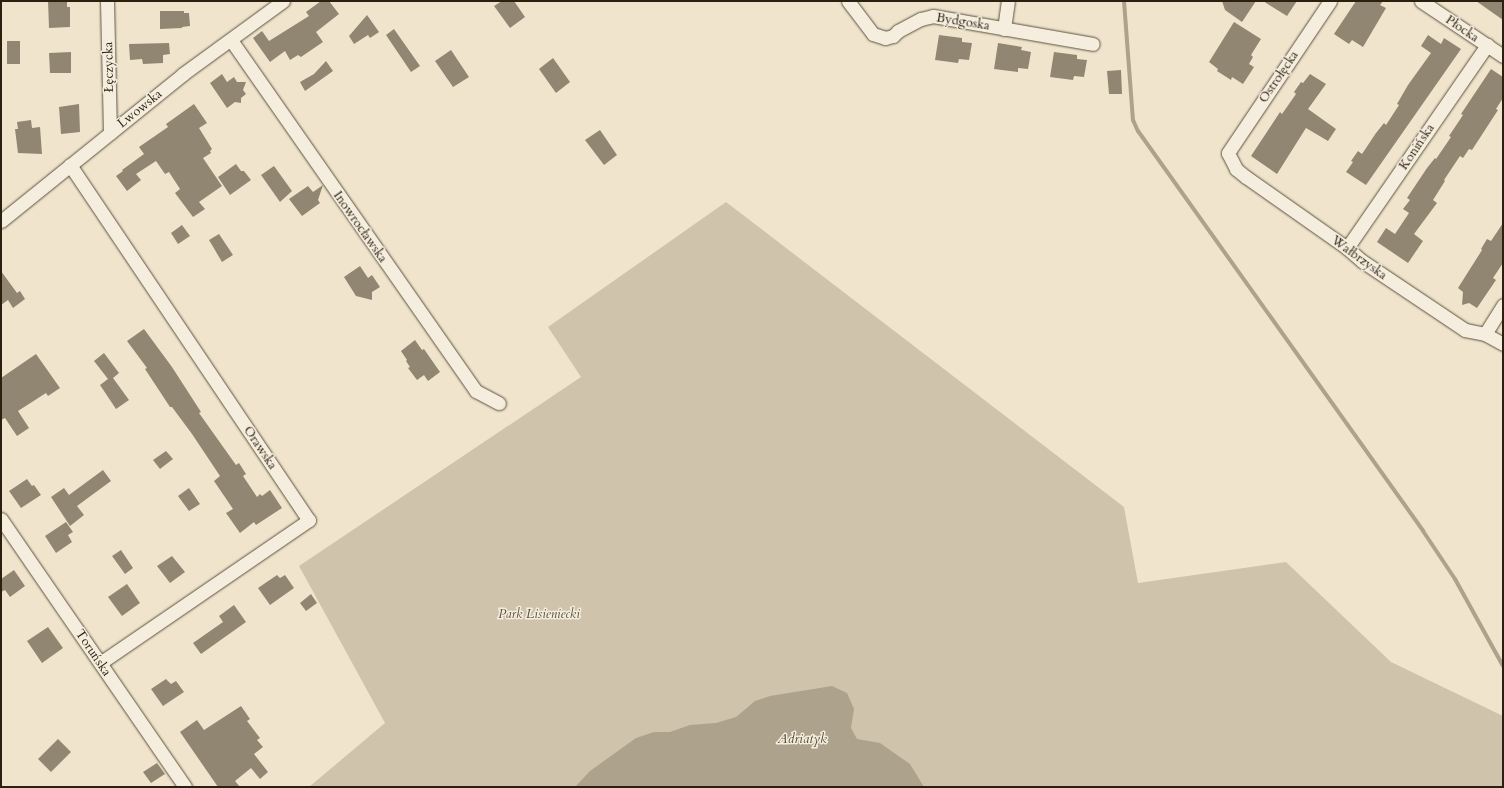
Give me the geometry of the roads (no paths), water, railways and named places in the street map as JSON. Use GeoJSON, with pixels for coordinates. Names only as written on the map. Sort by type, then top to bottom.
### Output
{"type":"FeatureCollection","features":[{"type":"Feature","properties":{"kind":"street","name":"Łęczycka"},"geometry":{"type":"LineString","coordinates":[[107,1],[110,133]]}},
{"type":"Feature","properties":{"kind":"street","name":"Lwowska"},"geometry":{"type":"LineString","coordinates":[[1,221],[183,74],[283,1]]}},
{"type":"Feature","properties":{"kind":"street","name":"Bydgoska"},"geometry":{"type":"LineString","coordinates":[[848,1],[873,34],[885,38],[893,36],[898,31],[921,19],[933,16],[1093,44]]}},
{"type":"Feature","properties":{"kind":"street","name":"Bydgoska"},"geometry":{"type":"LineString","coordinates":[[1004,29],[1008,1]]}},
{"type":"Feature","properties":{"kind":"street","name":"Ostrołęcka"},"geometry":{"type":"LineString","coordinates":[[1228,153],[1330,1]]}},
{"type":"Feature","properties":{"kind":"street","name":"Płocka"},"geometry":{"type":"LineString","coordinates":[[1421,1],[1503,56]]}},
{"type":"Feature","properties":{"kind":"street","name":"Inowrocławska"},"geometry":{"type":"LineString","coordinates":[[231,40],[476,391],[499,403]]}},
{"type":"Feature","properties":{"kind":"street","name":"Konińska"},"geometry":{"type":"LineString","coordinates":[[1347,248],[1487,45]]}},
{"type":"Feature","properties":{"kind":"street","name":"Wałbrzyska"},"geometry":{"type":"LineString","coordinates":[[1228,153],[1236,168],[1246,177],[1347,248],[1362,262],[1465,330],[1485,334],[1503,344]]}},
{"type":"Feature","properties":{"kind":"street","name":"Orawska"},"geometry":{"type":"LineString","coordinates":[[70,165],[309,520],[100,663]]}},
{"type":"Feature","properties":{"kind":"street"},"geometry":{"type":"LineString","coordinates":[[1485,334],[1503,305]]}},
{"type":"Feature","properties":{"kind":"street","name":"Toruńska"},"geometry":{"type":"LineString","coordinates":[[1,519],[185,787]]}},
{"type":"Feature","properties":{"kind":"water","name":"Adriatyk"},"geometry":{"type":"Polygon","coordinates":[[[832,686],[847,693],[854,709],[851,728],[857,739],[880,743],[910,764],[924,787],[575,787],[590,771],[636,738],[654,732],[670,732],[690,725],[716,723],[736,717],[755,701],[770,696],[832,686]]]}},
{"type":"Feature","properties":{"kind":"waterway"},"geometry":{"type":"LineString","coordinates":[[1124,1],[1133,120],[1138,131],[1423,531],[1455,579],[1503,666]]}},
{"type":"Feature","properties":{"kind":"park label","name":"Park Lisieniecki"},"geometry":{"type":"Point","coordinates":[539,614]}}]}
